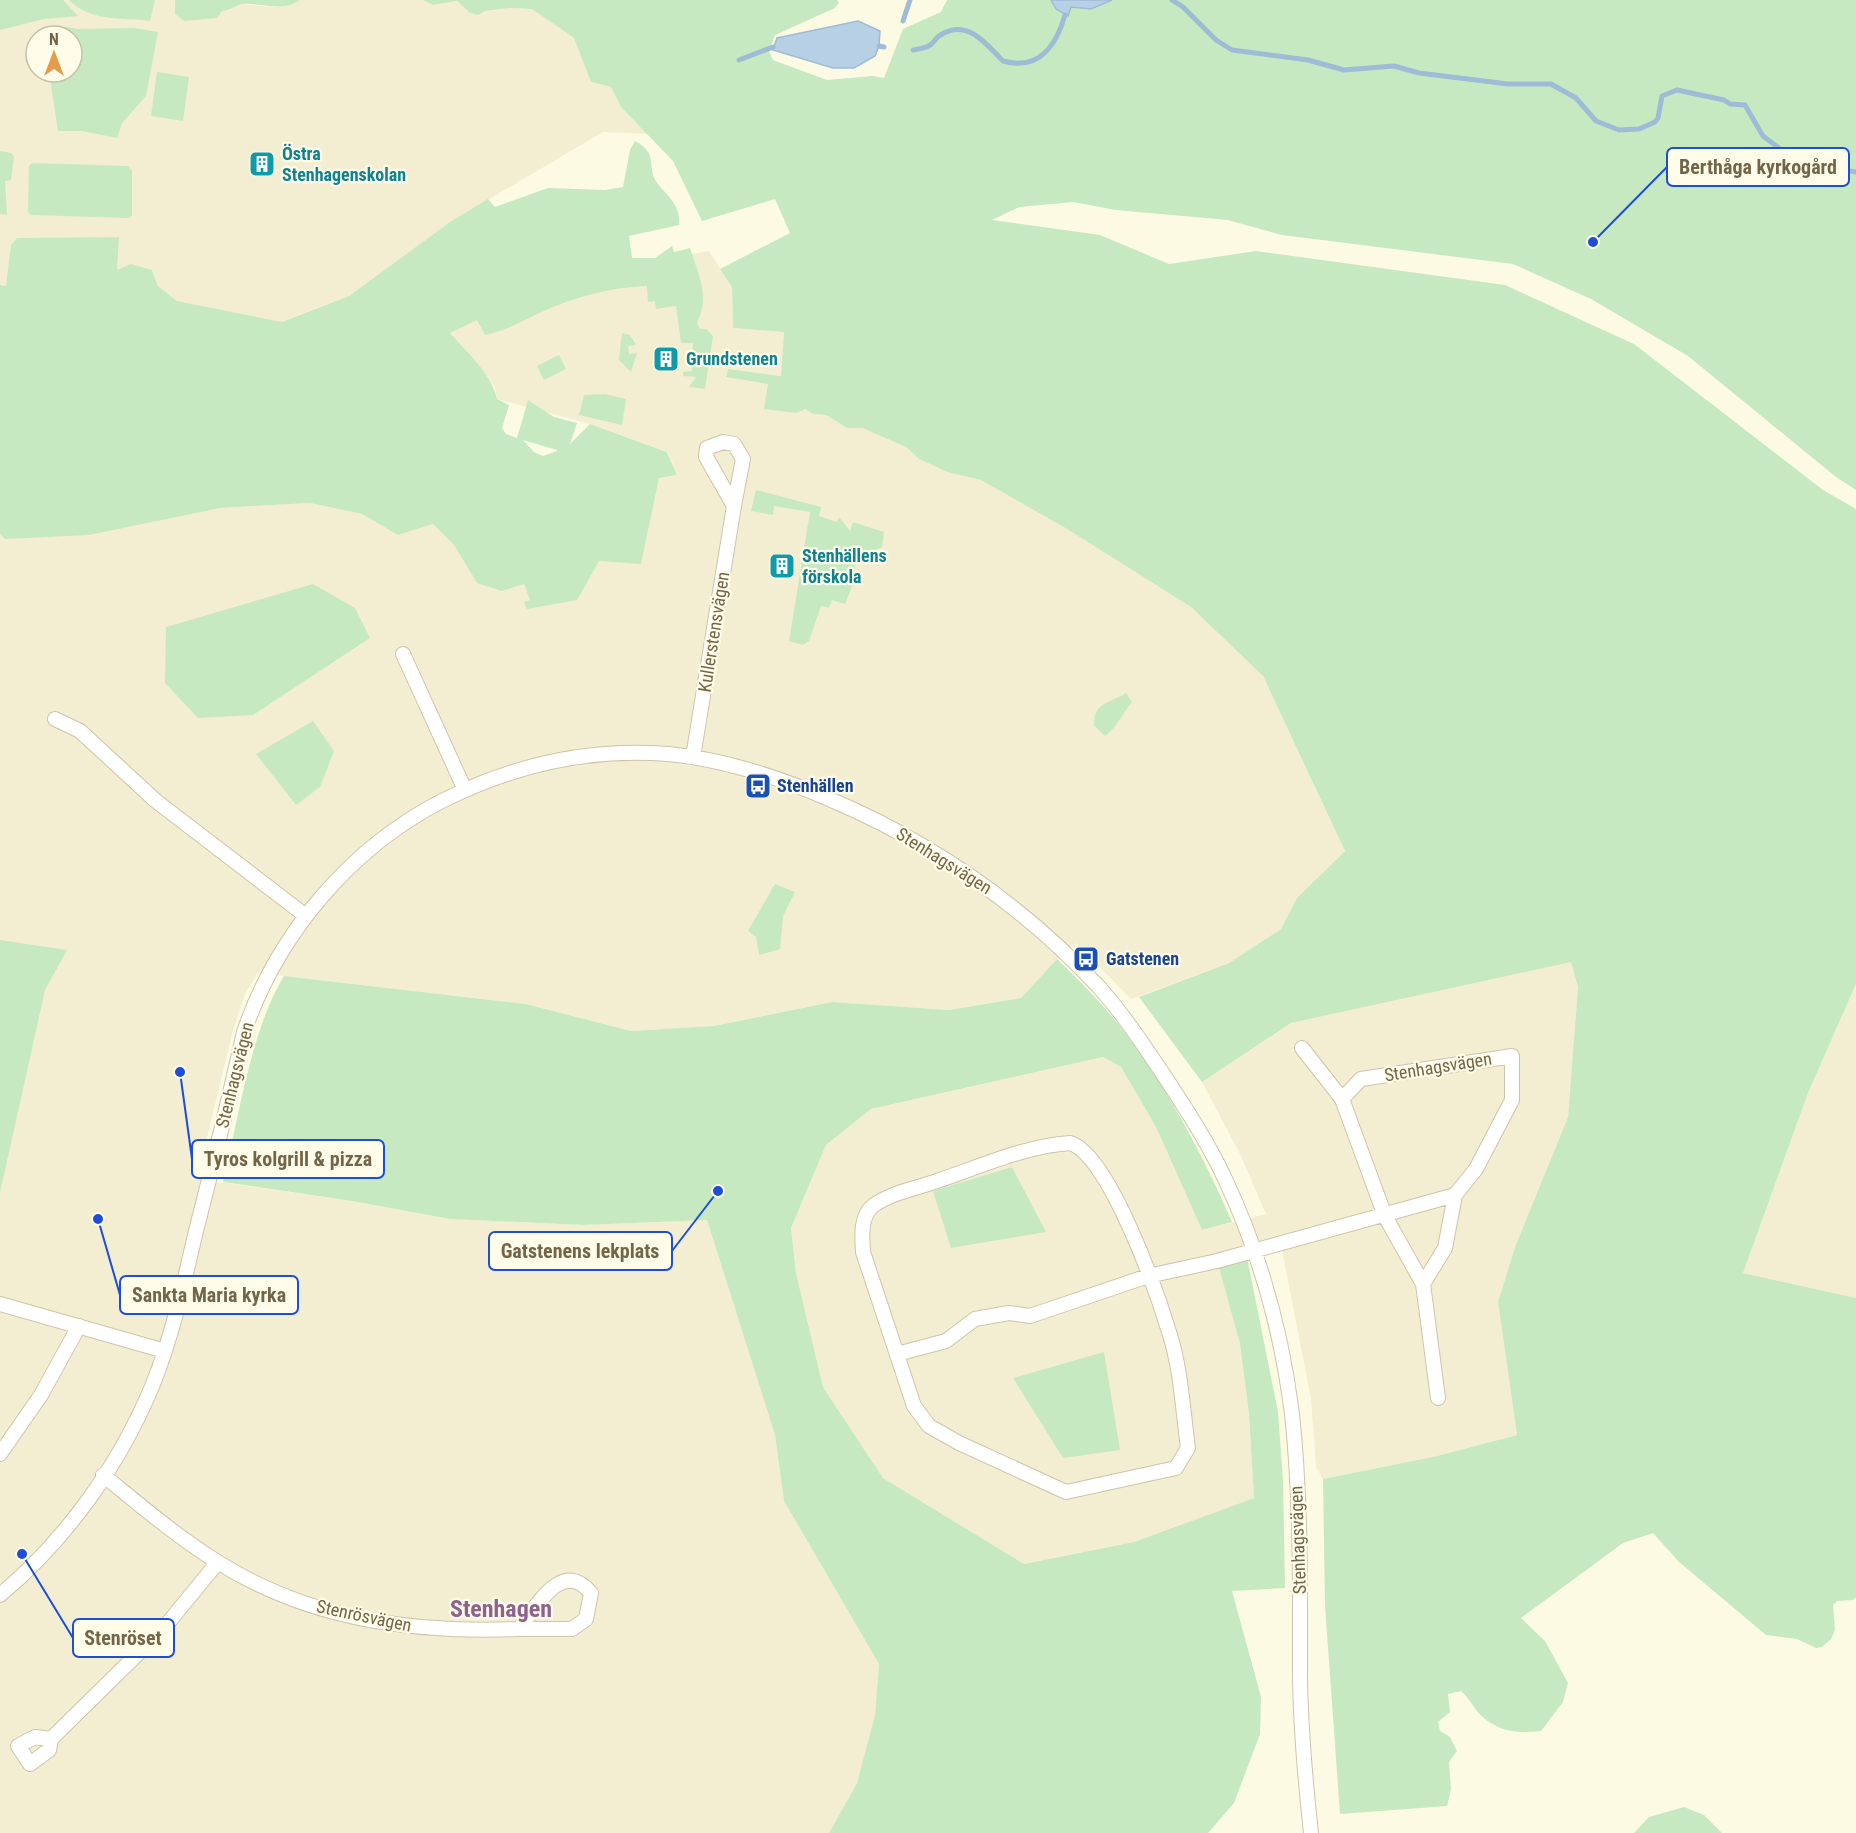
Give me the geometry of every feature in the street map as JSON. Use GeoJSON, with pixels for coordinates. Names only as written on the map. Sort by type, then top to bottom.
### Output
{"type":"FeatureCollection","features":[{"type":"Feature","properties":{"kind":"street","name":"Kullerstensvägen"},"geometry":{"type":"LineString","coordinates":[[693,757],[734,506]]}},
{"type":"Feature","properties":{"kind":"street"},"geometry":{"type":"LineString","coordinates":[[403,654],[465,790]]}},
{"type":"Feature","properties":{"kind":"street"},"geometry":{"type":"LineString","coordinates":[[55,718],[80,731],[156,801],[306,916]]}},
{"type":"Feature","properties":{"kind":"street","name":"Stenhagsvägen"},"geometry":{"type":"LineString","coordinates":[[2,1589],[57,1542],[103,1475],[152,1386],[178,1307],[244,1032],[256,996],[306,916],[340,876],[375,845],[417,814],[506,773],[570,758],[654,754],[693,757],[769,776],[872,818],[915,841],[1004,900],[1097,985],[1132,1028],[1187,1110],[1225,1176],[1256,1250],[1282,1355],[1292,1413],[1297,1482],[1302,1729],[1311,1833]]}},
{"type":"Feature","properties":{"kind":"street"},"geometry":{"type":"LineString","coordinates":[[1302,1048],[1342,1099],[1385,1216],[1423,1284],[1438,1398]]}},
{"type":"Feature","properties":{"kind":"street","name":"Stenhagsvägen"},"geometry":{"type":"LineString","coordinates":[[1342,1099],[1361,1079],[1512,1056],[1512,1100],[1476,1169],[1455,1195],[1445,1248],[1423,1284]]}},
{"type":"Feature","properties":{"kind":"street"},"geometry":{"type":"LineString","coordinates":[[1058,1144],[1078,1146],[1107,1182],[1130,1224],[1148,1276],[1170,1336],[1182,1398],[1188,1448],[1176,1468],[1066,1492],[959,1443],[929,1426],[914,1406],[862,1252],[862,1233],[872,1206],[903,1192],[1008,1157],[1058,1144]]}},
{"type":"Feature","properties":{"kind":"street"},"geometry":{"type":"LineString","coordinates":[[897,1354],[946,1341],[975,1319],[1009,1313],[1030,1316],[1148,1276],[1385,1216],[1455,1195]]}},
{"type":"Feature","properties":{"kind":"street"},"geometry":{"type":"LineString","coordinates":[[0,1304],[165,1351]]}},
{"type":"Feature","properties":{"kind":"street"},"geometry":{"type":"LineString","coordinates":[[0,1454],[41,1395],[79,1326]]}},
{"type":"Feature","properties":{"kind":"street","name":"Stenrösvägen"},"geometry":{"type":"LineString","coordinates":[[103,1475],[173,1533],[218,1563],[272,1590],[340,1614],[418,1629],[460,1631],[572,1629],[586,1619],[591,1593],[582,1582],[570,1579],[557,1583],[519,1629]]}},
{"type":"Feature","properties":{"kind":"street"},"geometry":{"type":"LineString","coordinates":[[51,1739],[163,1629],[218,1563]]}},
{"type":"Feature","properties":{"kind":"shaded area"},"geometry":{"type":"Polygon","coordinates":[[[0,0],[175,0],[175,14],[222,11],[241,4],[273,7],[294,4],[300,0],[423,0],[433,5],[457,1],[470,13],[510,8],[533,9],[575,38],[591,82],[611,87],[621,107],[648,134],[603,132],[450,222],[349,296],[281,322],[177,301],[158,286],[152,270],[116,270],[26,290],[0,285],[0,0]]]}},
{"type":"Feature","properties":{"kind":"shaded area"},"geometry":{"type":"Polygon","coordinates":[[[709,251],[732,287],[733,328],[784,332],[782,376],[728,369],[726,377],[768,383],[797,413],[804,409],[813,414],[826,415],[847,428],[862,428],[906,447],[919,459],[947,472],[981,480],[1067,529],[1191,607],[1263,676],[1345,851],[1297,898],[1281,929],[1229,963],[1131,999],[1076,943],[1057,959],[1021,998],[949,1010],[832,1002],[714,1026],[631,1031],[526,1004],[258,973],[245,994],[233,1030],[197,1179],[352,1201],[450,1219],[583,1225],[707,1220],[775,1435],[784,1501],[879,1664],[875,1715],[857,1783],[829,1833],[0,1833],[0,1193],[14,1127],[0,956],[0,534],[5,539],[220,508],[310,503],[362,514],[398,535],[433,524],[454,545],[477,583],[524,583],[530,600],[527,609],[598,561],[641,563],[659,478],[677,474],[668,452],[590,424],[497,399],[495,388],[486,374],[449,333],[518,300],[661,259],[709,251]]]}},
{"type":"Feature","properties":{"kind":"shaded area"},"geometry":{"type":"Polygon","coordinates":[[[1571,961],[1578,987],[1568,1117],[1515,1247],[1498,1302],[1517,1435],[1437,1456],[1323,1479],[1316,1467],[1311,1399],[1282,1250],[1217,1262],[1240,1344],[1249,1414],[1254,1498],[1134,1542],[1024,1564],[883,1478],[823,1387],[796,1273],[791,1228],[826,1145],[871,1109],[1103,1057],[1121,1067],[1156,1127],[1202,1230],[1266,1214],[1240,1154],[1202,1082],[1291,1023],[1571,961]]]}},
{"type":"Feature","properties":{"kind":"shaded area"},"geometry":{"type":"Polygon","coordinates":[[[1856,984],[1856,1298],[1743,1273],[1808,1093],[1856,984]]]}},
{"type":"Feature","properties":{"kind":"green space"},"geometry":{"type":"Polygon","coordinates":[[[0,0],[63,0],[78,16],[44,19],[0,30],[0,0]]]}},
{"type":"Feature","properties":{"kind":"green space"},"geometry":{"type":"Polygon","coordinates":[[[69,0],[155,0],[150,21],[96,15],[77,7],[69,0]]]}},
{"type":"Feature","properties":{"kind":"green space"},"geometry":{"type":"Polygon","coordinates":[[[175,0],[300,0],[285,6],[239,5],[222,11],[217,18],[184,21],[175,14],[175,0]]]}},
{"type":"Feature","properties":{"kind":"green space"},"geometry":{"type":"Polygon","coordinates":[[[423,0],[837,0],[839,3],[835,8],[775,35],[769,51],[773,60],[827,80],[873,76],[884,78],[903,29],[941,12],[947,0],[1856,0],[1856,490],[1836,477],[1688,356],[1591,299],[1513,264],[1282,235],[1228,220],[1116,210],[1073,202],[1019,207],[992,220],[1100,235],[1169,264],[1256,251],[1505,285],[1634,344],[1823,490],[1856,509],[1856,984],[1808,1093],[1743,1273],[1856,1298],[1856,1597],[1853,1600],[1837,1601],[1833,1605],[1835,1630],[1831,1639],[1822,1647],[1816,1648],[1797,1639],[1766,1635],[1679,1562],[1653,1533],[1623,1543],[1521,1618],[1545,1641],[1568,1683],[1563,1702],[1541,1731],[1522,1732],[1498,1727],[1483,1717],[1461,1691],[1448,1694],[1450,1712],[1438,1722],[1440,1731],[1450,1737],[1457,1751],[1449,1762],[1451,1789],[1447,1806],[1340,1814],[1325,1606],[1323,1479],[1437,1456],[1517,1435],[1498,1302],[1515,1247],[1568,1117],[1578,987],[1571,962],[1291,1023],[1202,1082],[1139,997],[1229,963],[1281,929],[1297,898],[1345,851],[1263,676],[1191,607],[1067,529],[981,480],[947,472],[919,459],[906,447],[862,428],[847,428],[826,415],[813,414],[805,409],[797,413],[764,409],[768,384],[726,377],[728,369],[781,376],[784,332],[733,328],[732,287],[720,269],[790,233],[775,199],[702,221],[673,161],[621,107],[611,87],[591,82],[574,38],[532,9],[510,8],[485,11],[478,15],[470,13],[457,1],[433,5],[423,0]]]}},
{"type":"Feature","properties":{"kind":"green space"},"geometry":{"type":"Polygon","coordinates":[[[135,28],[158,32],[146,96],[122,123],[117,138],[82,131],[58,131],[51,84],[84,84],[84,29],[135,28]]]}},
{"type":"Feature","properties":{"kind":"green space"},"geometry":{"type":"Polygon","coordinates":[[[157,72],[189,77],[183,121],[151,116],[157,72]]]}},
{"type":"Feature","properties":{"kind":"green space"},"geometry":{"type":"Polygon","coordinates":[[[635,141],[647,151],[654,178],[673,202],[679,218],[679,225],[629,236],[632,258],[655,258],[672,246],[674,252],[690,248],[703,294],[703,304],[697,322],[700,329],[706,329],[713,336],[705,389],[689,387],[696,377],[683,376],[683,372],[692,371],[693,343],[681,343],[676,306],[656,309],[655,301],[648,302],[647,286],[609,290],[570,300],[485,335],[477,320],[450,333],[490,380],[497,399],[509,405],[502,428],[506,434],[517,438],[528,400],[554,417],[577,423],[570,444],[590,424],[667,452],[677,475],[659,478],[641,564],[599,561],[577,600],[527,609],[524,602],[530,600],[524,584],[502,591],[477,583],[454,545],[433,524],[398,535],[362,514],[310,503],[220,508],[89,535],[5,539],[0,534],[0,285],[6,286],[11,245],[17,238],[119,237],[117,270],[131,264],[152,270],[158,286],[177,301],[282,322],[349,296],[450,222],[488,199],[495,207],[548,188],[605,190],[623,187],[630,150],[635,141]],[[523,440],[534,452],[543,456],[557,450],[523,440]]]}},
{"type":"Feature","properties":{"kind":"green space"},"geometry":{"type":"Polygon","coordinates":[[[0,151],[11,153],[14,157],[11,180],[5,181],[7,215],[0,214],[0,151]]]}},
{"type":"Feature","properties":{"kind":"green space"},"geometry":{"type":"Polygon","coordinates":[[[32,163],[128,166],[132,171],[132,215],[129,218],[31,215],[28,212],[29,166],[32,163]]]}},
{"type":"Feature","properties":{"kind":"green space"},"geometry":{"type":"Polygon","coordinates":[[[622,333],[630,335],[636,345],[628,346],[629,354],[637,353],[631,372],[619,360],[622,333]]]}},
{"type":"Feature","properties":{"kind":"green space"},"geometry":{"type":"Polygon","coordinates":[[[559,355],[566,369],[544,380],[537,366],[559,355]]]}},
{"type":"Feature","properties":{"kind":"green space"},"geometry":{"type":"Polygon","coordinates":[[[605,394],[626,399],[622,425],[579,415],[584,395],[605,394]]]}},
{"type":"Feature","properties":{"kind":"green space"},"geometry":{"type":"Polygon","coordinates":[[[756,490],[821,507],[819,516],[837,522],[839,517],[850,531],[853,522],[884,532],[882,547],[855,561],[855,579],[845,604],[832,600],[829,608],[821,606],[809,641],[803,645],[789,641],[810,512],[774,506],[773,515],[751,511],[756,490]]]}},
{"type":"Feature","properties":{"kind":"green space"},"geometry":{"type":"Polygon","coordinates":[[[313,584],[355,608],[370,638],[253,715],[198,718],[165,683],[166,627],[313,584]]]}},
{"type":"Feature","properties":{"kind":"green space"},"geometry":{"type":"Polygon","coordinates":[[[1126,693],[1132,702],[1105,736],[1094,725],[1096,712],[1104,704],[1126,693]]]}},
{"type":"Feature","properties":{"kind":"green space"},"geometry":{"type":"Polygon","coordinates":[[[313,721],[334,751],[320,787],[296,805],[256,754],[313,721]]]}},
{"type":"Feature","properties":{"kind":"green space"},"geometry":{"type":"Polygon","coordinates":[[[775,884],[795,892],[783,916],[780,949],[759,955],[756,937],[748,931],[775,884]]]}},
{"type":"Feature","properties":{"kind":"green space"},"geometry":{"type":"Polygon","coordinates":[[[0,940],[67,950],[45,990],[0,1193],[0,940]]]}},
{"type":"Feature","properties":{"kind":"green space"},"geometry":{"type":"Polygon","coordinates":[[[1057,959],[1097,999],[1141,1054],[1159,1081],[1191,1136],[1232,1222],[1202,1230],[1156,1127],[1121,1067],[1103,1057],[871,1109],[826,1145],[791,1228],[796,1273],[823,1387],[883,1478],[1024,1564],[1134,1542],[1254,1498],[1249,1414],[1240,1344],[1217,1261],[1247,1257],[1278,1412],[1283,1480],[1285,1588],[1232,1591],[1261,1697],[1260,1734],[1234,1803],[1208,1833],[829,1833],[857,1783],[875,1715],[879,1664],[784,1501],[775,1435],[707,1220],[583,1225],[450,1219],[352,1201],[223,1182],[254,1049],[272,998],[284,976],[526,1004],[631,1031],[714,1026],[832,1002],[949,1010],[1021,998],[1057,959]]]}},
{"type":"Feature","properties":{"kind":"green space"},"geometry":{"type":"Polygon","coordinates":[[[1012,1167],[1046,1232],[951,1248],[933,1191],[1012,1167]]]}},
{"type":"Feature","properties":{"kind":"green space"},"geometry":{"type":"Polygon","coordinates":[[[1104,1352],[1120,1450],[1063,1458],[1013,1378],[1104,1352]]]}},
{"type":"Feature","properties":{"kind":"green space"},"geometry":{"type":"Polygon","coordinates":[[[1684,1807],[1704,1815],[1722,1833],[1634,1833],[1649,1817],[1684,1807]]]}},
{"type":"Feature","properties":{"kind":"water"},"geometry":{"type":"Polygon","coordinates":[[[1051,0],[1112,0],[1091,9],[1071,7],[1068,16],[1056,9],[1051,0]]]}},
{"type":"Feature","properties":{"kind":"water"},"geometry":{"type":"Polygon","coordinates":[[[858,21],[880,31],[879,46],[875,56],[854,68],[833,68],[773,50],[777,38],[858,21]]]}},
{"type":"Feature","properties":{"kind":"waterway"},"geometry":{"type":"LineString","coordinates":[[903,21],[910,0]]}},
{"type":"Feature","properties":{"kind":"waterway"},"geometry":{"type":"LineString","coordinates":[[1172,0],[1183,7],[1216,40],[1232,50],[1308,60],[1344,70],[1394,66],[1419,73],[1508,84],[1551,84],[1576,98],[1596,121],[1619,130],[1639,129],[1655,122],[1658,118],[1662,96],[1677,90],[1724,100],[1730,104],[1745,105],[1763,136],[1796,161],[1856,172]]}},
{"type":"Feature","properties":{"kind":"waterway"},"geometry":{"type":"LineString","coordinates":[[913,50],[930,45],[944,33],[962,30],[977,36],[1003,61],[1027,62],[1036,59],[1051,46],[1065,15]]}},
{"type":"Feature","properties":{"kind":"waterway"},"geometry":{"type":"LineString","coordinates":[[879,46],[884,47]]}},
{"type":"Feature","properties":{"kind":"waterway"},"geometry":{"type":"LineString","coordinates":[[739,60],[773,47]]}},
{"type":"Feature","properties":{"kind":"place","name":"Östra Stenhagenskolan"},"geometry":{"type":"Point","coordinates":[262,164]}},
{"type":"Feature","properties":{"kind":"place","name":"Berthåga kyrkogård"},"geometry":{"type":"Point","coordinates":[1593,242]}},
{"type":"Feature","properties":{"kind":"place","name":"Grundstenen"},"geometry":{"type":"Point","coordinates":[666,359]}},
{"type":"Feature","properties":{"kind":"place","name":"Stenhällens förskola"},"geometry":{"type":"Point","coordinates":[782,566]}},
{"type":"Feature","properties":{"kind":"place","name":"Stenhällen"},"geometry":{"type":"Point","coordinates":[758,786]}},
{"type":"Feature","properties":{"kind":"place","name":"Gatstenen"},"geometry":{"type":"Point","coordinates":[1086,959]}},
{"type":"Feature","properties":{"kind":"place","name":"Tyros kolgrill & pizza"},"geometry":{"type":"Point","coordinates":[180,1072]}},
{"type":"Feature","properties":{"kind":"place","name":"Gatstenens lekplats"},"geometry":{"type":"Point","coordinates":[718,1191]}},
{"type":"Feature","properties":{"kind":"place","name":"Sankta Maria kyrka"},"geometry":{"type":"Point","coordinates":[98,1219]}},
{"type":"Feature","properties":{"kind":"place","name":"Stenröset"},"geometry":{"type":"Point","coordinates":[22,1554]}},
{"type":"Feature","properties":{"kind":"district","name":"Stenhagen"},"geometry":{"type":"Point","coordinates":[501,1609]}}]}
